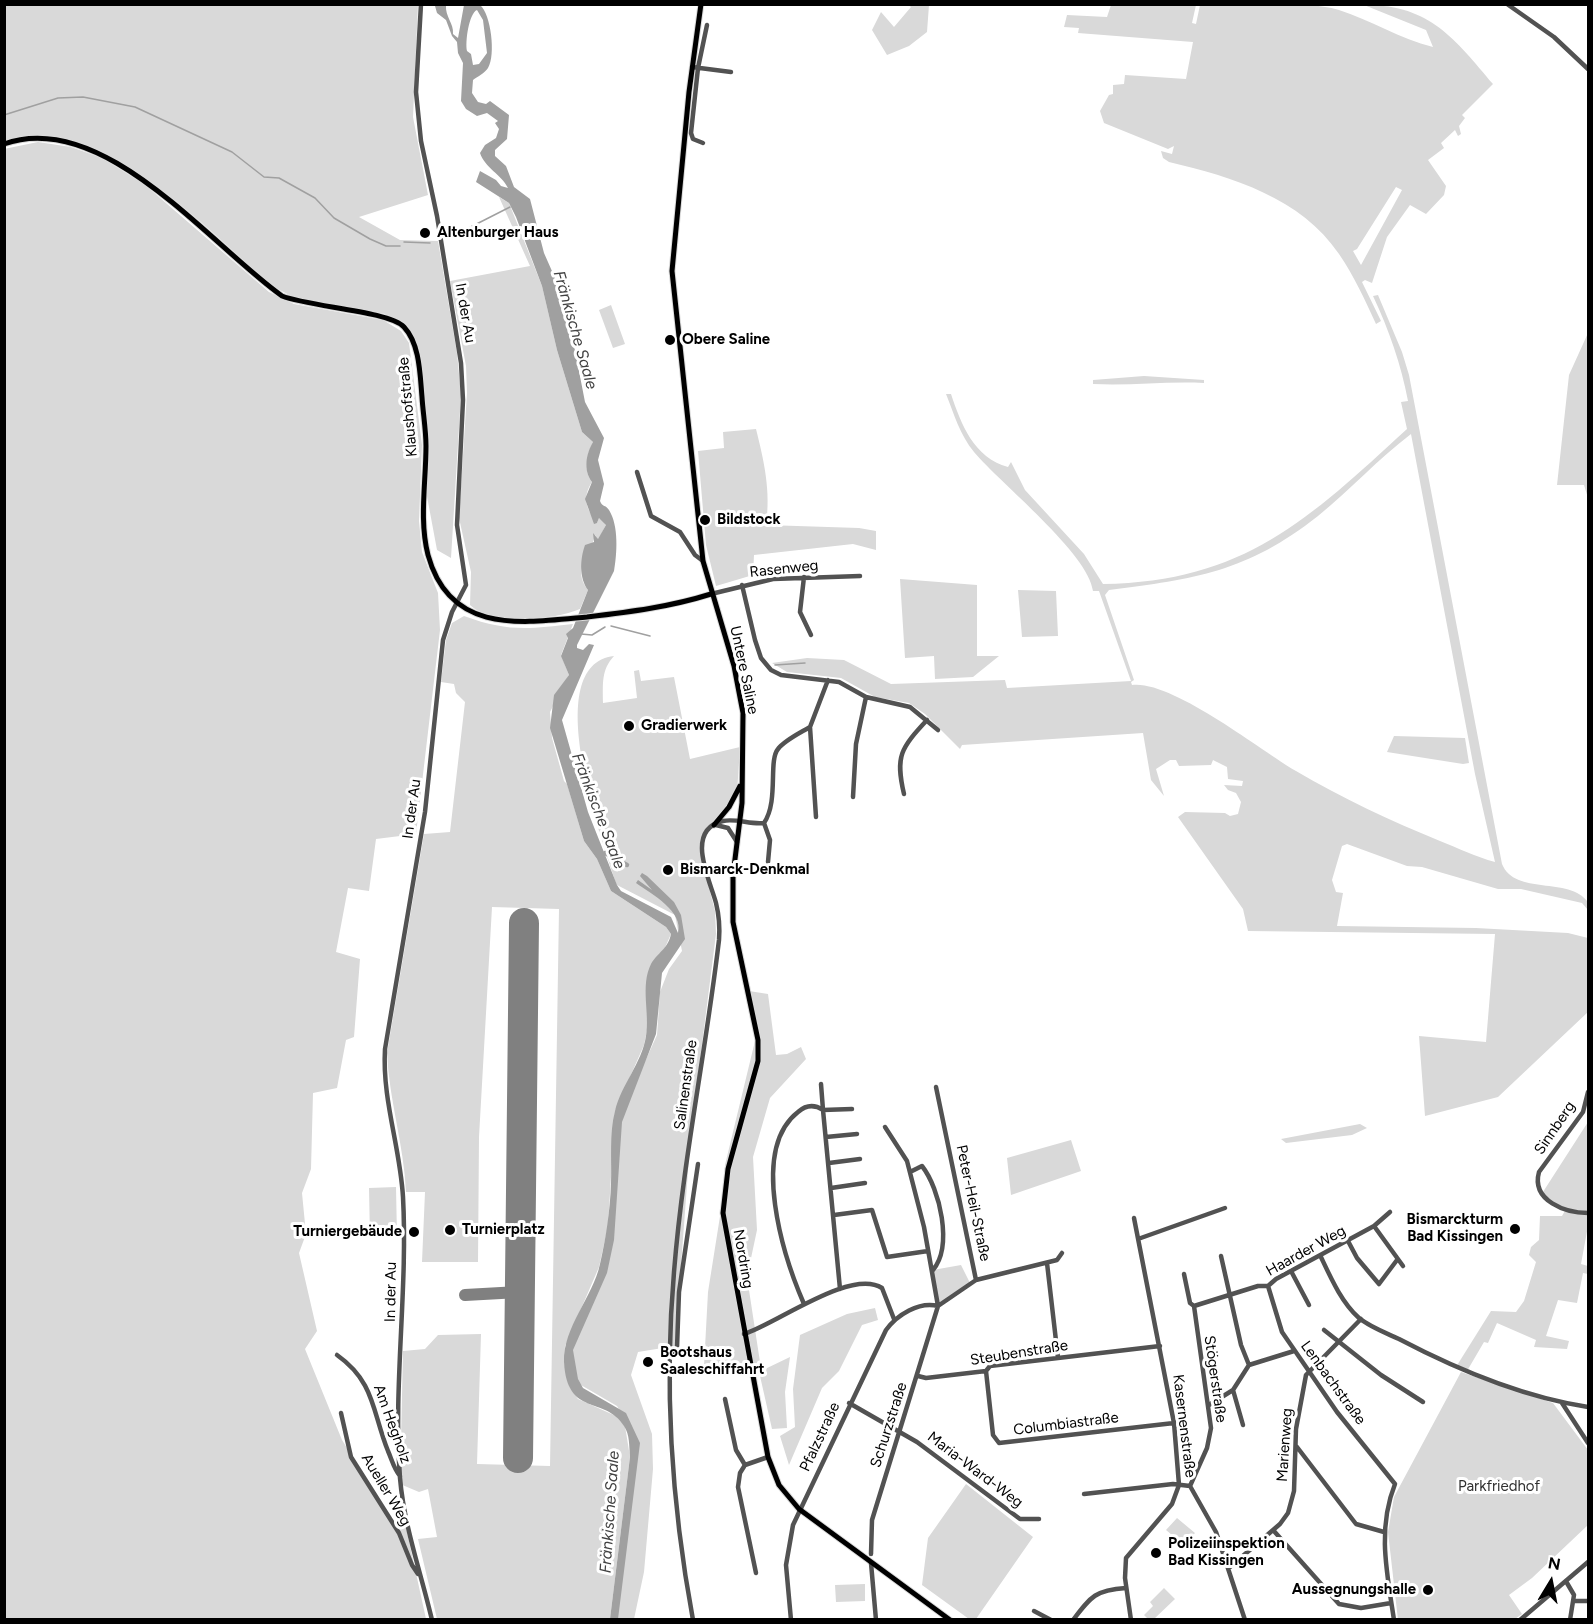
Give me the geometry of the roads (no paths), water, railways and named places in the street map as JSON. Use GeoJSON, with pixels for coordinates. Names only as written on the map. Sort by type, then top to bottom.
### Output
{"type":"FeatureCollection","features":[{"type":"Feature","properties":{"kind":"main road"},"geometry":{"type":"LineString","coordinates":[[701,4],[672,271],[703,561]]}},
{"type":"Feature","properties":{"kind":"main road","name":"Klaushofstraße"},"geometry":{"type":"LineString","coordinates":[[4,144],[32,139],[55,140],[104,155],[157,192],[282,296],[301,303],[385,316],[405,328],[413,341],[426,444],[425,542],[436,576],[457,602],[485,618],[531,622],[615,614],[681,604],[711,594]]}},
{"type":"Feature","properties":{"kind":"main road","name":"Untere Saline"},"geometry":{"type":"LineString","coordinates":[[703,561],[734,666],[742,713],[740,822]]}},
{"type":"Feature","properties":{"kind":"main road"},"geometry":{"type":"LineString","coordinates":[[714,825],[729,807],[741,782]]}},
{"type":"Feature","properties":{"kind":"main road","name":"Nordring"},"geometry":{"type":"LineString","coordinates":[[740,822],[733,875],[733,922],[755,1017],[758,1061],[728,1169],[723,1213],[768,1457],[779,1485],[799,1509],[950,1620]]}},
{"type":"Feature","properties":{"kind":"street","name":"In der Au"},"geometry":{"type":"LineString","coordinates":[[421,4],[416,92],[421,141],[438,216],[461,363],[463,399],[456,525],[466,585],[443,639],[425,812],[385,1057],[386,1098],[403,1198],[403,1324],[397,1435],[400,1476],[420,1576],[432,1620]]}},
{"type":"Feature","properties":{"kind":"street"},"geometry":{"type":"LineString","coordinates":[[1507,4],[1554,38],[1588,69]]}},
{"type":"Feature","properties":{"kind":"street"},"geometry":{"type":"LineString","coordinates":[[703,143],[693,139],[691,133],[695,67],[707,25]]}},
{"type":"Feature","properties":{"kind":"street"},"geometry":{"type":"LineString","coordinates":[[695,67],[731,72]]}},
{"type":"Feature","properties":{"kind":"street"},"geometry":{"type":"LineString","coordinates":[[637,472],[651,516],[680,532],[695,555],[703,561]]}},
{"type":"Feature","properties":{"kind":"street","name":"Rasenweg"},"geometry":{"type":"LineString","coordinates":[[711,594],[742,585],[804,577],[860,576]]}},
{"type":"Feature","properties":{"kind":"street"},"geometry":{"type":"LineString","coordinates":[[804,577],[800,612],[811,635]]}},
{"type":"Feature","properties":{"kind":"street"},"geometry":{"type":"LineString","coordinates":[[742,585],[754,640],[761,658],[771,670],[781,675],[839,682],[866,697],[910,707],[938,730]]}},
{"type":"Feature","properties":{"kind":"street"},"geometry":{"type":"LineString","coordinates":[[816,817],[810,727],[828,680]]}},
{"type":"Feature","properties":{"kind":"street"},"geometry":{"type":"LineString","coordinates":[[853,797],[856,744],[866,697]]}},
{"type":"Feature","properties":{"kind":"street"},"geometry":{"type":"LineString","coordinates":[[904,794],[899,774],[901,753],[927,720]]}},
{"type":"Feature","properties":{"kind":"street"},"geometry":{"type":"LineString","coordinates":[[768,862],[770,840],[765,824],[771,813],[774,794],[775,754],[779,747],[810,727]]}},
{"type":"Feature","properties":{"kind":"street"},"geometry":{"type":"LineString","coordinates":[[714,825],[722,821],[765,824]]}},
{"type":"Feature","properties":{"kind":"street"},"geometry":{"type":"LineString","coordinates":[[714,825],[728,828],[737,842]]}},
{"type":"Feature","properties":{"kind":"street","name":"Salinenstraße"},"geometry":{"type":"LineString","coordinates":[[693,1620],[680,1532],[670,1355],[678,1224],[719,940],[718,910],[702,859],[704,837],[714,825]]}},
{"type":"Feature","properties":{"kind":"street"},"geometry":{"type":"LineString","coordinates":[[821,1084],[840,1289]]}},
{"type":"Feature","properties":{"kind":"street","name":"Peter-Heil-Straße"},"geometry":{"type":"LineString","coordinates":[[936,1087],[976,1280],[938,1306]]}},
{"type":"Feature","properties":{"kind":"street","name":"Sinnberg"},"geometry":{"type":"LineString","coordinates":[[1588,1092],[1583,1112],[1539,1172],[1538,1184],[1543,1198],[1551,1203],[1572,1212],[1588,1213]]}},
{"type":"Feature","properties":{"kind":"street"},"geometry":{"type":"LineString","coordinates":[[804,1304],[788,1265],[780,1235],[775,1165],[780,1137],[790,1120],[804,1107],[812,1105],[823,1110],[852,1109]]}},
{"type":"Feature","properties":{"kind":"street"},"geometry":{"type":"LineString","coordinates":[[744,1334],[804,1304],[840,1289],[867,1282],[882,1288],[894,1319],[928,1304],[938,1306],[933,1270],[906,1161],[885,1127]]}},
{"type":"Feature","properties":{"kind":"street"},"geometry":{"type":"LineString","coordinates":[[826,1137],[857,1134]]}},
{"type":"Feature","properties":{"kind":"street"},"geometry":{"type":"LineString","coordinates":[[829,1163],[860,1159]]}},
{"type":"Feature","properties":{"kind":"street","name":"Salinenstraße"},"geometry":{"type":"LineString","coordinates":[[670,1355],[676,1348],[679,1292],[698,1164]]}},
{"type":"Feature","properties":{"kind":"street"},"geometry":{"type":"LineString","coordinates":[[909,1172],[922,1166],[931,1179],[944,1233],[942,1255],[933,1270]]}},
{"type":"Feature","properties":{"kind":"street"},"geometry":{"type":"LineString","coordinates":[[831,1188],[866,1183]]}},
{"type":"Feature","properties":{"kind":"street"},"geometry":{"type":"LineString","coordinates":[[1138,1239],[1225,1208]]}},
{"type":"Feature","properties":{"kind":"street"},"geometry":{"type":"LineString","coordinates":[[834,1215],[872,1210],[887,1257],[928,1251]]}},
{"type":"Feature","properties":{"kind":"street","name":"Haarder Weg"},"geometry":{"type":"LineString","coordinates":[[1194,1306],[1258,1286],[1268,1286],[1374,1226],[1390,1212]]}},
{"type":"Feature","properties":{"kind":"street","name":"Kasernenstraße"},"geometry":{"type":"LineString","coordinates":[[1131,1620],[1126,1588],[1126,1558],[1172,1504],[1179,1485],[1174,1423],[1134,1218]]}},
{"type":"Feature","properties":{"kind":"street"},"geometry":{"type":"LineString","coordinates":[[1374,1226],[1403,1266]]}},
{"type":"Feature","properties":{"kind":"street"},"geometry":{"type":"LineString","coordinates":[[1348,1241],[1357,1258],[1379,1284],[1397,1260]]}},
{"type":"Feature","properties":{"kind":"street"},"geometry":{"type":"LineString","coordinates":[[976,1280],[1057,1260],[1062,1253]]}},
{"type":"Feature","properties":{"kind":"street"},"geometry":{"type":"LineString","coordinates":[[1320,1255],[1335,1286],[1361,1319],[1461,1370],[1562,1403],[1588,1407]]}},
{"type":"Feature","properties":{"kind":"street"},"geometry":{"type":"LineString","coordinates":[[1221,1256],[1241,1345],[1249,1365]]}},
{"type":"Feature","properties":{"kind":"street"},"geometry":{"type":"LineString","coordinates":[[1047,1263],[1058,1358]]}},
{"type":"Feature","properties":{"kind":"street"},"geometry":{"type":"LineString","coordinates":[[1291,1271],[1309,1305]]}},
{"type":"Feature","properties":{"kind":"street","name":"Stögerstraße"},"geometry":{"type":"LineString","coordinates":[[1184,1274],[1190,1303],[1194,1306],[1209,1405],[1209,1438],[1190,1486]]}},
{"type":"Feature","properties":{"kind":"street","name":"Lenbachstraße"},"geometry":{"type":"LineString","coordinates":[[1268,1286],[1282,1332],[1294,1351],[1337,1412],[1395,1484],[1384,1515],[1384,1532]]}},
{"type":"Feature","properties":{"kind":"street","name":"Schurzstraße"},"geometry":{"type":"LineString","coordinates":[[871,1554],[872,1520],[938,1306]]}},
{"type":"Feature","properties":{"kind":"street","name":"Pfalzstraße"},"geometry":{"type":"LineString","coordinates":[[791,1620],[786,1565],[799,1509],[876,1348],[894,1319]]}},
{"type":"Feature","properties":{"kind":"street"},"geometry":{"type":"LineString","coordinates":[[1308,1370],[1361,1319]]}},
{"type":"Feature","properties":{"kind":"street"},"geometry":{"type":"LineString","coordinates":[[1324,1330],[1381,1376],[1423,1402]]}},
{"type":"Feature","properties":{"kind":"street","name":"Steubenstraße"},"geometry":{"type":"LineString","coordinates":[[918,1376],[926,1378],[986,1371],[990,1366],[1160,1346]]}},
{"type":"Feature","properties":{"kind":"street"},"geometry":{"type":"LineString","coordinates":[[1209,1405],[1233,1390],[1238,1378],[1249,1365],[1294,1351]]}},
{"type":"Feature","properties":{"kind":"street","name":"Am Hegholz"},"geometry":{"type":"LineString","coordinates":[[337,1354],[348,1362],[370,1390],[386,1446],[400,1476]]}},
{"type":"Feature","properties":{"kind":"street","name":"Marienweg"},"geometry":{"type":"LineString","coordinates":[[1273,1530],[1282,1522],[1294,1491],[1298,1416],[1308,1370]]}},
{"type":"Feature","properties":{"kind":"street","name":"Columbiastraße"},"geometry":{"type":"LineString","coordinates":[[986,1371],[993,1436],[999,1443],[1174,1423]]}},
{"type":"Feature","properties":{"kind":"street"},"geometry":{"type":"LineString","coordinates":[[1233,1390],[1244,1425]]}},
{"type":"Feature","properties":{"kind":"street"},"geometry":{"type":"LineString","coordinates":[[725,1399],[736,1450],[745,1465]]}},
{"type":"Feature","properties":{"kind":"street","name":"Maria-Ward-Weg"},"geometry":{"type":"LineString","coordinates":[[849,1403],[917,1442],[1020,1519],[1039,1519]]}},
{"type":"Feature","properties":{"kind":"street"},"geometry":{"type":"LineString","coordinates":[[1562,1403],[1588,1443]]}},
{"type":"Feature","properties":{"kind":"street","name":"Aueller Weg"},"geometry":{"type":"LineString","coordinates":[[341,1413],[351,1457],[399,1533],[412,1565],[420,1576]]}},
{"type":"Feature","properties":{"kind":"street"},"geometry":{"type":"LineString","coordinates":[[1296,1446],[1356,1524],[1384,1532],[1394,1620]]}},
{"type":"Feature","properties":{"kind":"street"},"geometry":{"type":"LineString","coordinates":[[756,1573],[738,1487],[740,1473],[745,1465],[768,1457]]}},
{"type":"Feature","properties":{"kind":"street"},"geometry":{"type":"LineString","coordinates":[[1084,1494],[1179,1485],[1190,1486],[1206,1510],[1230,1567],[1245,1620]]}},
{"type":"Feature","properties":{"kind":"street"},"geometry":{"type":"LineString","coordinates":[[1230,1567],[1273,1530],[1339,1604],[1361,1608],[1392,1603]]}},
{"type":"Feature","properties":{"kind":"street"},"geometry":{"type":"LineString","coordinates":[[1520,1620],[1588,1562]]}},
{"type":"Feature","properties":{"kind":"street"},"geometry":{"type":"LineString","coordinates":[[871,1563],[876,1620]]}},
{"type":"Feature","properties":{"kind":"street"},"geometry":{"type":"LineString","coordinates":[[1567,1582],[1574,1595],[1570,1620]]}},
{"type":"Feature","properties":{"kind":"street"},"geometry":{"type":"LineString","coordinates":[[1073,1620],[1099,1592],[1126,1588]]}},
{"type":"Feature","properties":{"kind":"street"},"geometry":{"type":"LineString","coordinates":[[1573,1601],[1588,1601]]}},
{"type":"Feature","properties":{"kind":"street"},"geometry":{"type":"LineString","coordinates":[[1034,1611],[1051,1620]]}},
{"type":"Feature","properties":{"kind":"waterway"},"geometry":{"type":"LineString","coordinates":[[4,115],[58,98],[83,97],[135,107],[232,152],[264,177],[279,178],[315,198],[334,218],[370,239],[386,246],[400,246]]}},
{"type":"Feature","properties":{"kind":"waterway"},"geometry":{"type":"LineString","coordinates":[[447,239],[510,207]]}},
{"type":"Feature","properties":{"kind":"waterway"},"geometry":{"type":"LineString","coordinates":[[404,242],[430,243]]}},
{"type":"Feature","properties":{"kind":"waterway"},"geometry":{"type":"LineString","coordinates":[[611,626],[650,636]]}},
{"type":"Feature","properties":{"kind":"waterway"},"geometry":{"type":"LineString","coordinates":[[581,634],[592,635],[605,627]]}},
{"type":"Feature","properties":{"kind":"waterway"},"geometry":{"type":"LineString","coordinates":[[775,665],[805,663]]}},
{"type":"Feature","properties":{"kind":"waterway","name":"Fränkische Saale"},"geometry":{"type":"LineString","coordinates":[[605,853],[627,865]]}},
{"type":"Feature","properties":{"kind":"place","name":"Altenburger Haus"},"geometry":{"type":"Point","coordinates":[425,233]}},
{"type":"Feature","properties":{"kind":"place","name":"Obere Saline"},"geometry":{"type":"Point","coordinates":[670,340]}},
{"type":"Feature","properties":{"kind":"place","name":"Bildstock"},"geometry":{"type":"Point","coordinates":[705,520]}},
{"type":"Feature","properties":{"kind":"place","name":"Gradierwerk"},"geometry":{"type":"Point","coordinates":[629,726]}},
{"type":"Feature","properties":{"kind":"place","name":"Bismarck-Denkmal"},"geometry":{"type":"Point","coordinates":[668,870]}},
{"type":"Feature","properties":{"kind":"place","name":"Bismarckturm Bad Kissingen"},"geometry":{"type":"Point","coordinates":[1515,1229]}},
{"type":"Feature","properties":{"kind":"place","name":"Turnierplatz"},"geometry":{"type":"Point","coordinates":[450,1230]}},
{"type":"Feature","properties":{"kind":"place","name":"Turniergebäude"},"geometry":{"type":"Point","coordinates":[414,1232]}},
{"type":"Feature","properties":{"kind":"place","name":"Bootshaus Saaleschiffahrt"},"geometry":{"type":"Point","coordinates":[648,1362]}},
{"type":"Feature","properties":{"kind":"place","name":"Polizeiinspektion Bad Kissingen"},"geometry":{"type":"Point","coordinates":[1156,1553]}},
{"type":"Feature","properties":{"kind":"place","name":"Aussegnungshalle"},"geometry":{"type":"Point","coordinates":[1428,1590]}},
{"type":"Feature","properties":{"kind":"park label","name":"Parkfriedhof"},"geometry":{"type":"Point","coordinates":[1499,1487]}}]}
